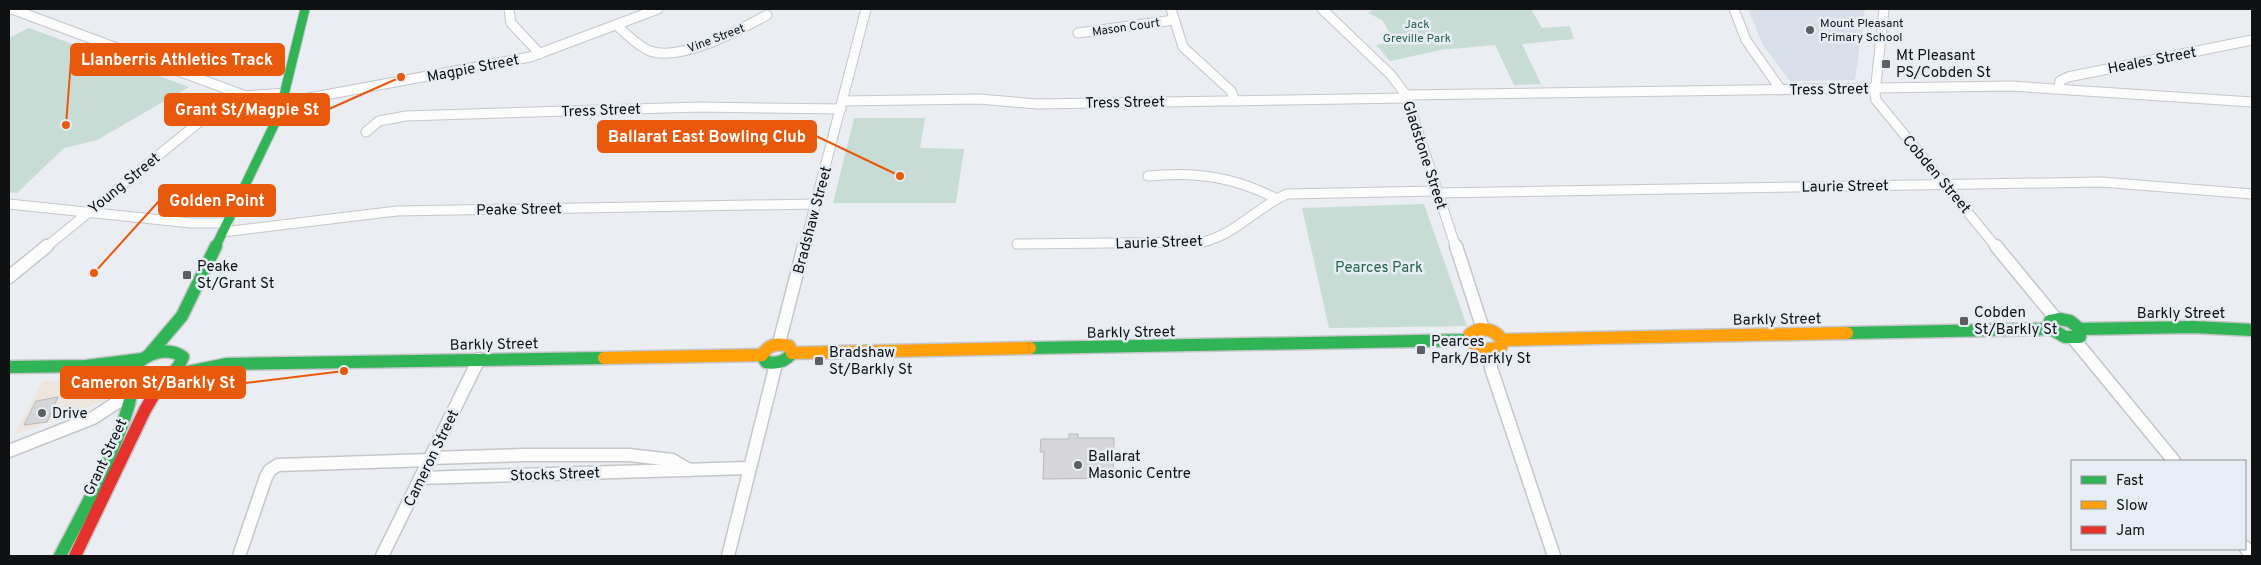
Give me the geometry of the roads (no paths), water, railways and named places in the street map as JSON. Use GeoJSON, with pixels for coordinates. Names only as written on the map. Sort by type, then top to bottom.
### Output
{"type":"FeatureCollection","features":[{"type":"Feature","properties":{"kind":"main road"},"geometry":{"type":"LineString","coordinates":[[86,366],[130,378],[132,368],[145,358],[177,323],[189,303],[225,228],[283,100],[305,9]]}},
{"type":"Feature","properties":{"kind":"main road"},"geometry":{"type":"LineString","coordinates":[[182,346],[189,303]]}},
{"type":"Feature","properties":{"kind":"main road"},"geometry":{"type":"LineString","coordinates":[[2070,321],[2077,334],[2060,335],[2054,324],[2070,321]]}},
{"type":"Feature","properties":{"kind":"main road","name":"Barkly Street"},"geometry":{"type":"LineString","coordinates":[[1502,340],[2054,324]]}},
{"type":"Feature","properties":{"kind":"main road","name":"Barkly Street"},"geometry":{"type":"LineString","coordinates":[[2077,334],[2193,327],[2252,330]]}},
{"type":"Feature","properties":{"kind":"main road"},"geometry":{"type":"LineString","coordinates":[[1483,329],[1494,331],[1502,340],[1500,348],[1488,351],[1476,348],[1470,340],[1472,332],[1483,329]]}},
{"type":"Feature","properties":{"kind":"main road","name":"Barkly Street"},"geometry":{"type":"LineString","coordinates":[[792,353],[1470,340]]}},
{"type":"Feature","properties":{"kind":"main road"},"geometry":{"type":"LineString","coordinates":[[778,343],[789,346],[792,353],[787,360],[776,364],[766,362],[762,355],[768,347],[778,343]]}},
{"type":"Feature","properties":{"kind":"main road","name":"Barkly Street"},"geometry":{"type":"LineString","coordinates":[[145,358],[182,346],[197,360],[227,364],[762,355]]}},
{"type":"Feature","properties":{"kind":"main road","name":"Grant Street"},"geometry":{"type":"LineString","coordinates":[[75,556],[145,410],[156,391],[183,363],[182,346]]}},
{"type":"Feature","properties":{"kind":"main road"},"geometry":{"type":"LineString","coordinates":[[9,367],[86,366],[145,358]]}},
{"type":"Feature","properties":{"kind":"main road","name":"Barkly Street"},"geometry":{"type":"LineString","coordinates":[[130,378],[135,384],[144,385],[160,382],[172,375],[227,364]]}},
{"type":"Feature","properties":{"kind":"main road","name":"Grant Street"},"geometry":{"type":"LineString","coordinates":[[60,556],[121,428],[130,394],[130,378]]}},
{"type":"Feature","properties":{"kind":"street","name":"Magpie Street"},"geometry":{"type":"LineString","coordinates":[[12,9],[243,95],[257,104],[512,61],[540,54],[658,9]]}},
{"type":"Feature","properties":{"kind":"street"},"geometry":{"type":"LineString","coordinates":[[509,9],[511,23],[540,54]]}},
{"type":"Feature","properties":{"kind":"street","name":"Bradshaw Street"},"geometry":{"type":"LineString","coordinates":[[778,343],[866,9]]}},
{"type":"Feature","properties":{"kind":"street"},"geometry":{"type":"LineString","coordinates":[[1172,9],[1183,47],[1231,90],[1235,101]]}},
{"type":"Feature","properties":{"kind":"street","name":"Gladstone Street"},"geometry":{"type":"LineString","coordinates":[[1322,9],[1391,75],[1406,96],[1483,329]]}},
{"type":"Feature","properties":{"kind":"street"},"geometry":{"type":"LineString","coordinates":[[1734,9],[1746,40],[1781,90]]}},
{"type":"Feature","properties":{"kind":"street","name":"Cobden Street"},"geometry":{"type":"LineString","coordinates":[[1884,9],[1875,88],[1875,96],[1880,106],[1946,185],[2054,324]]}},
{"type":"Feature","properties":{"kind":"street","name":"Vine Street"},"geometry":{"type":"LineString","coordinates":[[616,25],[649,50],[662,53],[689,49],[749,26],[767,16]]}},
{"type":"Feature","properties":{"kind":"street","name":"Mason Court"},"geometry":{"type":"LineString","coordinates":[[1078,33],[1174,20]]}},
{"type":"Feature","properties":{"kind":"street","name":"Heales Street"},"geometry":{"type":"LineString","coordinates":[[2059,88],[2060,81],[2068,77],[2252,40]]}},
{"type":"Feature","properties":{"kind":"street","name":"Tress Street"},"geometry":{"type":"LineString","coordinates":[[366,132],[379,121],[406,116],[700,107],[842,105],[979,99],[1037,104],[2011,86],[2252,102]]}},
{"type":"Feature","properties":{"kind":"street","name":"Young Street"},"geometry":{"type":"LineString","coordinates":[[9,277],[198,123],[243,95]]}},
{"type":"Feature","properties":{"kind":"street"},"geometry":{"type":"LineString","coordinates":[[1148,176],[1198,174],[1228,178],[1257,187],[1277,198]]}},
{"type":"Feature","properties":{"kind":"street","name":"Laurie Street"},"geometry":{"type":"LineString","coordinates":[[1017,244],[1208,241],[1227,234],[1277,198],[1296,193],[2113,182],[2252,194]]}},
{"type":"Feature","properties":{"kind":"street","name":"Peake Street"},"geometry":{"type":"LineString","coordinates":[[9,204],[198,223],[225,228],[397,211],[816,204]]}},
{"type":"Feature","properties":{"kind":"street"},"geometry":{"type":"LineString","coordinates":[[2077,334],[2173,460]]}},
{"type":"Feature","properties":{"kind":"street"},"geometry":{"type":"LineString","coordinates":[[1488,351],[1491,368],[1554,556]]}},
{"type":"Feature","properties":{"kind":"street","name":"Cameron Street"},"geometry":{"type":"LineString","coordinates":[[382,556],[479,359]]}},
{"type":"Feature","properties":{"kind":"street"},"geometry":{"type":"LineString","coordinates":[[728,556],[748,468],[776,364]]}},
{"type":"Feature","properties":{"kind":"street"},"geometry":{"type":"LineString","coordinates":[[87,421],[130,394]]}},
{"type":"Feature","properties":{"kind":"street"},"geometry":{"type":"LineString","coordinates":[[9,451],[98,418],[109,418],[117,421],[121,428]]}},
{"type":"Feature","properties":{"kind":"street","name":"Stocks Street"},"geometry":{"type":"LineString","coordinates":[[239,556],[266,477],[270,470],[278,465],[522,455],[629,455],[672,460],[689,470]]}},
{"type":"Feature","properties":{"kind":"street","name":"Stocks Street"},"geometry":{"type":"LineString","coordinates":[[420,478],[748,468]]}},
{"type":"Feature","properties":{"kind":"place","name":"Mount Pleasant Primary School"},"geometry":{"type":"Point","coordinates":[1810,30]}},
{"type":"Feature","properties":{"kind":"place","name":"Mt Pleasant PS/Cobden St"},"geometry":{"type":"Point","coordinates":[1886,64]}},
{"type":"Feature","properties":{"kind":"place","name":"Grant St/Magpie St"},"geometry":{"type":"Point","coordinates":[401,77]}},
{"type":"Feature","properties":{"kind":"place","name":"Llanberris Athletics Track"},"geometry":{"type":"Point","coordinates":[66,125]}},
{"type":"Feature","properties":{"kind":"place","name":"Ballarat East Bowling Club"},"geometry":{"type":"Point","coordinates":[900,176]}},
{"type":"Feature","properties":{"kind":"place","name":"Golden Point"},"geometry":{"type":"Point","coordinates":[94,273]}},
{"type":"Feature","properties":{"kind":"place","name":"Peake St/Grant St"},"geometry":{"type":"Point","coordinates":[187,275]}},
{"type":"Feature","properties":{"kind":"place","name":"Cobden St/Barkly St"},"geometry":{"type":"Point","coordinates":[1964,321]}},
{"type":"Feature","properties":{"kind":"place","name":"Pearces Park/Barkly St"},"geometry":{"type":"Point","coordinates":[1421,350]}},
{"type":"Feature","properties":{"kind":"place","name":"Bradshaw St/Barkly St"},"geometry":{"type":"Point","coordinates":[819,361]}},
{"type":"Feature","properties":{"kind":"place","name":"Cameron St/Barkly St"},"geometry":{"type":"Point","coordinates":[344,371]}},
{"type":"Feature","properties":{"kind":"place","name":"Drive"},"geometry":{"type":"Point","coordinates":[42,413]}},
{"type":"Feature","properties":{"kind":"place","name":"Ballarat Masonic Centre"},"geometry":{"type":"Point","coordinates":[1078,465]}},
{"type":"Feature","properties":{"kind":"park label","name":"Jack Greville Park"},"geometry":{"type":"Point","coordinates":[1417,31]}},
{"type":"Feature","properties":{"kind":"park label","name":"Pearces Park"},"geometry":{"type":"Point","coordinates":[1379,267]}}]}
